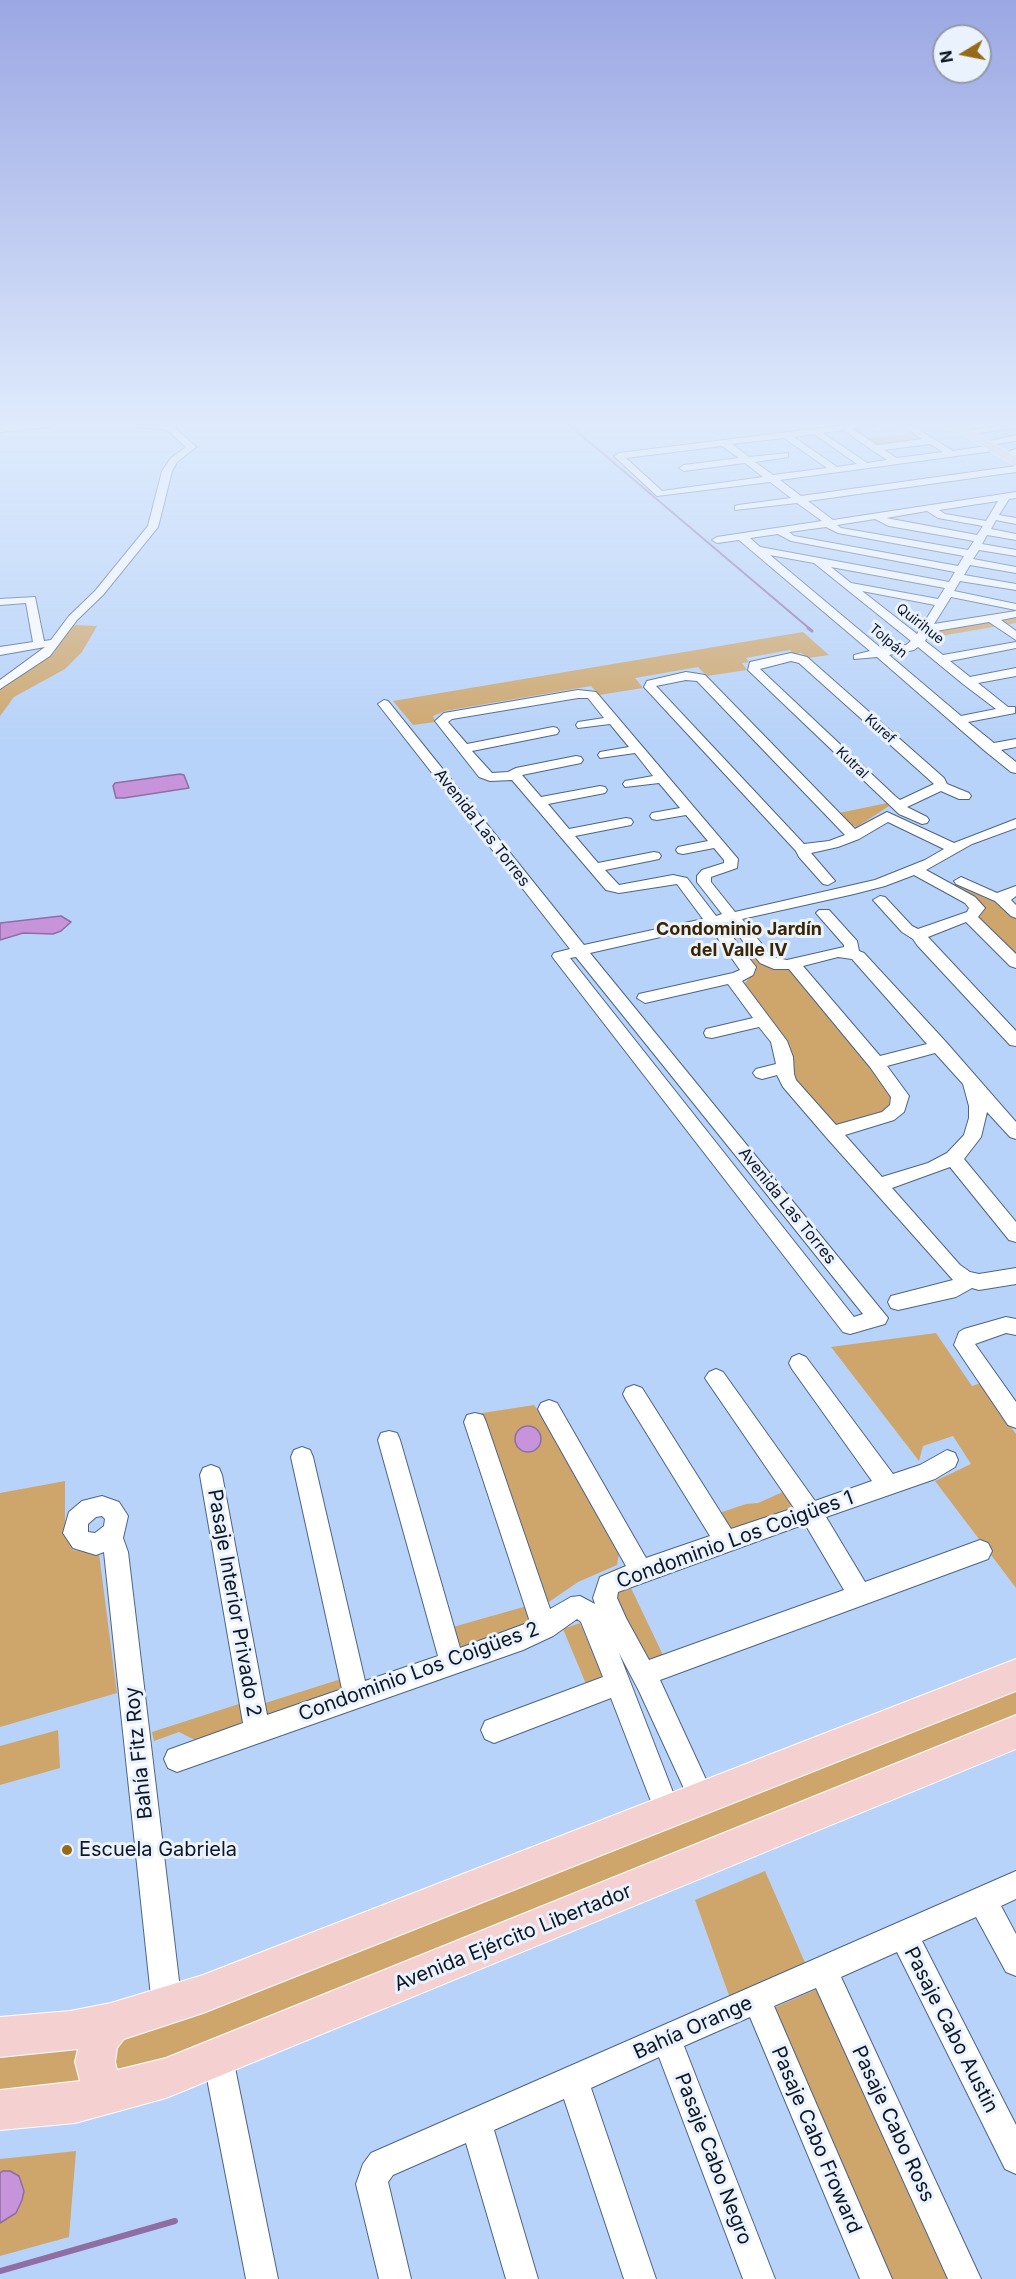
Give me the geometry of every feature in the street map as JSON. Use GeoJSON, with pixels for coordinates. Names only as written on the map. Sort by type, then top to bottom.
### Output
{"type":"FeatureCollection","features":[{"type":"Feature","properties":{"kind":"main road"},"geometry":{"type":"LineString","coordinates":[[0,2037],[70,2031],[111,2023],[167,2007],[247,1978],[1016,1675]]}},
{"type":"Feature","properties":{"kind":"main road","name":"Avenida Ejército Libertador"},"geometry":{"type":"LineString","coordinates":[[0,2110],[75,2103],[166,2078],[1016,1732]]}},
{"type":"Feature","properties":{"kind":"main road"},"geometry":{"type":"LineString","coordinates":[[111,2023],[99,2041],[95,2062],[100,2081],[112,2094]]}},
{"type":"Feature","properties":{"kind":"street"},"geometry":{"type":"LineString","coordinates":[[0,685],[34,664],[56,643],[74,618],[99,593],[150,530]]}},
{"type":"Feature","properties":{"kind":"street"},"geometry":{"type":"LineString","coordinates":[[717,540],[777,530]]}},
{"type":"Feature","properties":{"kind":"street"},"geometry":{"type":"LineString","coordinates":[[780,530],[791,538],[968,558],[1004,530]]}},
{"type":"Feature","properties":{"kind":"street"},"geometry":{"type":"LineString","coordinates":[[842,530],[1016,570]]}},
{"type":"Feature","properties":{"kind":"street"},"geometry":{"type":"LineString","coordinates":[[907,530],[968,558],[1016,587]]}},
{"type":"Feature","properties":{"kind":"street"},"geometry":{"type":"LineString","coordinates":[[950,530],[968,558],[1016,607]]}},
{"type":"Feature","properties":{"kind":"street"},"geometry":{"type":"LineString","coordinates":[[858,657],[910,648],[918,642],[985,530]]}},
{"type":"Feature","properties":{"kind":"street","name":"Tolpán"},"geometry":{"type":"LineString","coordinates":[[741,536],[1016,770]]}},
{"type":"Feature","properties":{"kind":"street"},"geometry":{"type":"LineString","coordinates":[[845,584],[968,558],[1016,537]]}},
{"type":"Feature","properties":{"kind":"street"},"geometry":{"type":"LineString","coordinates":[[757,549],[816,560],[968,558],[1016,553]]}},
{"type":"Feature","properties":{"kind":"street","name":"Quirihue"},"geometry":{"type":"LineString","coordinates":[[816,560],[967,681],[1011,711]]}},
{"type":"Feature","properties":{"kind":"street"},"geometry":{"type":"LineString","coordinates":[[0,602],[30,599],[39,645]]}},
{"type":"Feature","properties":{"kind":"street"},"geometry":{"type":"LineString","coordinates":[[927,629],[1016,614]]}},
{"type":"Feature","properties":{"kind":"street"},"geometry":{"type":"LineString","coordinates":[[991,618],[1016,637]]}},
{"type":"Feature","properties":{"kind":"street"},"geometry":{"type":"LineString","coordinates":[[0,651],[56,643]]}},
{"type":"Feature","properties":{"kind":"street"},"geometry":{"type":"LineString","coordinates":[[940,659],[1016,645]]}},
{"type":"Feature","properties":{"kind":"street","name":"Kutral"},"geometry":{"type":"LineString","coordinates":[[797,658],[759,663],[753,666],[754,670],[898,806],[960,844]]}},
{"type":"Feature","properties":{"kind":"street","name":"Kuref"},"geometry":{"type":"LineString","coordinates":[[797,658],[805,661],[939,781],[941,786],[964,796]]}},
{"type":"Feature","properties":{"kind":"street"},"geometry":{"type":"LineString","coordinates":[[967,681],[1016,672]]}},
{"type":"Feature","properties":{"kind":"street"},"geometry":{"type":"LineString","coordinates":[[854,836],[701,678],[689,675],[653,682],[650,687],[795,844],[803,849],[833,844],[854,836],[887,816],[960,844]]}},
{"type":"Feature","properties":{"kind":"street"},"geometry":{"type":"LineString","coordinates":[[576,760],[516,772],[513,775],[490,777],[484,774],[441,721],[442,718],[578,694],[592,695],[731,859],[732,865],[712,870],[703,879],[766,960],[777,965],[793,964],[838,952],[851,953],[861,958],[1013,1130]]}},
{"type":"Feature","properties":{"kind":"street","name":"Avenida Las Torres"},"geometry":{"type":"LineString","coordinates":[[384,705],[878,1318],[850,1326],[560,956],[580,951]]}},
{"type":"Feature","properties":{"kind":"street"},"geometry":{"type":"LineString","coordinates":[[958,720],[1011,711]]}},
{"type":"Feature","properties":{"kind":"street"},"geometry":{"type":"LineString","coordinates":[[582,725],[613,720]]}},
{"type":"Feature","properties":{"kind":"street"},"geometry":{"type":"LineString","coordinates":[[463,749],[554,731]]}},
{"type":"Feature","properties":{"kind":"street"},"geometry":{"type":"LineString","coordinates":[[990,748],[1016,742]]}},
{"type":"Feature","properties":{"kind":"street"},"geometry":{"type":"LineString","coordinates":[[605,754],[638,748]]}},
{"type":"Feature","properties":{"kind":"street"},"geometry":{"type":"LineString","coordinates":[[513,775],[611,887],[619,890],[673,879],[682,881],[748,967],[744,974],[732,978],[645,998]]}},
{"type":"Feature","properties":{"kind":"street"},"geometry":{"type":"LineString","coordinates":[[630,784],[663,778]]}},
{"type":"Feature","properties":{"kind":"street"},"geometry":{"type":"LineString","coordinates":[[898,806],[941,786]]}},
{"type":"Feature","properties":{"kind":"street"},"geometry":{"type":"LineString","coordinates":[[538,802],[600,790]]}},
{"type":"Feature","properties":{"kind":"street"},"geometry":{"type":"LineString","coordinates":[[657,816],[689,810]]}},
{"type":"Feature","properties":{"kind":"street"},"geometry":{"type":"LineString","coordinates":[[566,834],[626,822]]}},
{"type":"Feature","properties":{"kind":"street"},"geometry":{"type":"LineString","coordinates":[[580,951],[874,885],[916,870],[960,844],[1016,823]]}},
{"type":"Feature","properties":{"kind":"street"},"geometry":{"type":"LineString","coordinates":[[683,850],[718,843]]}},
{"type":"Feature","properties":{"kind":"street"},"geometry":{"type":"LineString","coordinates":[[803,849],[804,854],[828,881]]}},
{"type":"Feature","properties":{"kind":"street"},"geometry":{"type":"LineString","coordinates":[[595,868],[654,856]]}},
{"type":"Feature","properties":{"kind":"street"},"geometry":{"type":"LineString","coordinates":[[930,863],[984,894],[1000,898],[1016,913]]}},
{"type":"Feature","properties":{"kind":"street"},"geometry":{"type":"LineString","coordinates":[[916,870],[973,902],[977,910],[969,916],[924,932],[920,936]]}},
{"type":"Feature","properties":{"kind":"street"},"geometry":{"type":"LineString","coordinates":[[1000,898],[1016,890]]}},
{"type":"Feature","properties":{"kind":"street"},"geometry":{"type":"LineString","coordinates":[[880,900],[907,929],[920,936],[922,942],[1016,1041]]}},
{"type":"Feature","properties":{"kind":"street"},"geometry":{"type":"LineString","coordinates":[[824,913],[852,944],[851,953]]}},
{"type":"Feature","properties":{"kind":"street"},"geometry":{"type":"LineString","coordinates":[[969,916],[1016,963]]}},
{"type":"Feature","properties":{"kind":"street"},"geometry":{"type":"LineString","coordinates":[[793,964],[899,1092],[898,1108],[888,1116],[832,1133]]}},
{"type":"Feature","properties":{"kind":"street"},"geometry":{"type":"LineString","coordinates":[[732,978],[783,1049],[784,1068],[789,1083],[953,1270],[968,1280],[984,1282],[1016,1276]]}},
{"type":"Feature","properties":{"kind":"street"},"geometry":{"type":"LineString","coordinates":[[711,1033],[764,1020]]}},
{"type":"Feature","properties":{"kind":"street"},"geometry":{"type":"LineString","coordinates":[[876,1063],[940,1046]]}},
{"type":"Feature","properties":{"kind":"street"},"geometry":{"type":"LineString","coordinates":[[762,1073],[784,1068]]}},
{"type":"Feature","properties":{"kind":"street"},"geometry":{"type":"LineString","coordinates":[[879,1185],[926,1171],[953,1158],[968,1142],[977,1123],[976,1097],[968,1078]]}},
{"type":"Feature","properties":{"kind":"street"},"geometry":{"type":"LineString","coordinates":[[977,1123],[993,1122],[1013,1130]]}},
{"type":"Feature","properties":{"kind":"street"},"geometry":{"type":"LineString","coordinates":[[953,1158],[1016,1235]]}},
{"type":"Feature","properties":{"kind":"street"},"geometry":{"type":"LineString","coordinates":[[898,1302],[956,1289],[968,1280]]}},
{"type":"Feature","properties":{"kind":"street"},"geometry":{"type":"LineString","coordinates":[[1016,1328],[1006,1325],[971,1335],[966,1338],[964,1345],[1016,1419]]}},
{"type":"Feature","properties":{"kind":"street"},"geometry":{"type":"LineString","coordinates":[[799,1363],[888,1485]]}},
{"type":"Feature","properties":{"kind":"street"},"geometry":{"type":"LineString","coordinates":[[716,1378],[810,1512],[860,1595]]}},
{"type":"Feature","properties":{"kind":"street"},"geometry":{"type":"LineString","coordinates":[[634,1394],[726,1541]]}},
{"type":"Feature","properties":{"kind":"street"},"geometry":{"type":"LineString","coordinates":[[549,1409],[641,1570]]}},
{"type":"Feature","properties":{"kind":"street"},"geometry":{"type":"LineString","coordinates":[[475,1422],[544,1628]]}},
{"type":"Feature","properties":{"kind":"street"},"geometry":{"type":"LineString","coordinates":[[389,1440],[452,1663]]}},
{"type":"Feature","properties":{"kind":"street"},"geometry":{"type":"LineString","coordinates":[[302,1457],[356,1696]]}},
{"type":"Feature","properties":{"kind":"street","name":"Condominio Los Coigües 1"},"geometry":{"type":"LineString","coordinates":[[702,1799],[644,1674],[623,1639],[604,1593],[605,1588],[612,1582],[641,1570],[931,1470],[947,1460]]}},
{"type":"Feature","properties":{"kind":"street","name":"Pasaje Interior Privado 2"},"geometry":{"type":"LineString","coordinates":[[211,1475],[257,1731]]}},
{"type":"Feature","properties":{"kind":"street","name":"Bahía Fitz Roy"},"geometry":{"type":"LineString","coordinates":[[111,1535],[116,1552],[167,2007]]}},
{"type":"Feature","properties":{"kind":"street"},"geometry":{"type":"LineString","coordinates":[[644,1674],[980,1551]]}},
{"type":"Feature","properties":{"kind":"street","name":"Condominio Los Coigües 2"},"geometry":{"type":"LineString","coordinates":[[177,1759],[452,1663],[544,1628],[571,1608],[580,1607],[588,1611],[668,1812]]}},
{"type":"Feature","properties":{"kind":"street"},"geometry":{"type":"LineString","coordinates":[[495,1730],[617,1684]]}},
{"type":"Feature","properties":{"kind":"street","name":"Bahía Orange"},"geometry":{"type":"LineString","coordinates":[[395,2279],[374,2193],[374,2175],[382,2164],[1016,1885]]}},
{"type":"Feature","properties":{"kind":"street"},"geometry":{"type":"LineString","coordinates":[[982,1900],[1016,1962]]}},
{"type":"Feature","properties":{"kind":"street","name":"Pasaje Cabo Austin"},"geometry":{"type":"LineString","coordinates":[[903,1934],[1016,2158]]}},
{"type":"Feature","properties":{"kind":"street","name":"Pasaje Cabo Ross"},"geometry":{"type":"LineString","coordinates":[[822,1969],[965,2279]]}},
{"type":"Feature","properties":{"kind":"street","name":"Pasaje Cabo Froward"},"geometry":{"type":"LineString","coordinates":[[757,2000],[876,2279]]}},
{"type":"Feature","properties":{"kind":"street","name":"Pasaje Cabo Negro"},"geometry":{"type":"LineString","coordinates":[[667,2040],[759,2279]]}},
{"type":"Feature","properties":{"kind":"street"},"geometry":{"type":"LineString","coordinates":[[218,2058],[262,2279]]}},
{"type":"Feature","properties":{"kind":"street"},"geometry":{"type":"LineString","coordinates":[[573,2080],[640,2279]]}},
{"type":"Feature","properties":{"kind":"street"},"geometry":{"type":"LineString","coordinates":[[476,2122],[522,2279]]}},
{"type":"Feature","properties":{"kind":"shaded area"},"geometry":{"type":"Polygon","coordinates":[[[1016,617],[1016,623],[929,638],[932,632],[937,630],[1016,617]]]}},
{"type":"Feature","properties":{"kind":"shaded area"},"geometry":{"type":"Polygon","coordinates":[[[72,625],[97,626],[82,652],[65,669],[14,697],[0,716],[0,690],[54,653],[72,625]]]}},
{"type":"Feature","properties":{"kind":"shaded area"},"geometry":{"type":"Polygon","coordinates":[[[803,632],[829,655],[809,658],[801,653],[794,654],[790,650],[746,658],[749,662],[742,663],[747,670],[707,676],[698,667],[635,678],[643,688],[599,695],[591,686],[445,711],[433,716],[435,722],[413,725],[393,701],[803,632]]]}},
{"type":"Feature","properties":{"kind":"shaded area"},"geometry":{"type":"Polygon","coordinates":[[[184,775],[189,788],[116,798],[113,786],[115,783],[184,775]]]}},
{"type":"Feature","properties":{"kind":"shaded area"},"geometry":{"type":"Polygon","coordinates":[[[887,803],[889,806],[857,827],[851,825],[839,813],[887,803]]]}},
{"type":"Feature","properties":{"kind":"shaded area"},"geometry":{"type":"Polygon","coordinates":[[[961,885],[985,898],[1000,902],[1016,916],[1016,959],[978,918],[984,910],[981,903],[956,888],[961,885]]]}},
{"type":"Feature","properties":{"kind":"shaded area"},"geometry":{"type":"Polygon","coordinates":[[[61,916],[71,922],[61,931],[53,934],[23,933],[0,940],[0,923],[61,916]]]}},
{"type":"Feature","properties":{"kind":"shaded area"},"geometry":{"type":"Polygon","coordinates":[[[750,948],[766,966],[789,969],[895,1094],[891,1112],[835,1126],[796,1083],[744,984],[752,975],[752,962],[743,950],[750,948]]]}},
{"type":"Feature","properties":{"kind":"shaded area"},"geometry":{"type":"Polygon","coordinates":[[[936,1333],[972,1386],[981,1383],[1016,1434],[1016,1588],[935,1481],[971,1464],[953,1436],[923,1446],[919,1461],[831,1347],[936,1333]]]}},
{"type":"Feature","properties":{"kind":"shaded area"},"geometry":{"type":"Polygon","coordinates":[[[534,1405],[544,1418],[619,1553],[617,1565],[578,1582],[549,1602],[543,1600],[476,1414],[534,1405]]]}},
{"type":"Feature","properties":{"kind":"shaded area"},"geometry":{"type":"Polygon","coordinates":[[[528,1426],[537,1430],[541,1439],[537,1448],[528,1452],[519,1448],[515,1439],[519,1430],[528,1426]]]}},
{"type":"Feature","properties":{"kind":"shaded area"},"geometry":{"type":"Polygon","coordinates":[[[65,1481],[65,1532],[73,1550],[99,1554],[117,1693],[0,1727],[0,1493],[65,1481]]]}},
{"type":"Feature","properties":{"kind":"shaded area"},"geometry":{"type":"Polygon","coordinates":[[[785,1491],[792,1501],[790,1509],[734,1530],[725,1525],[719,1513],[746,1504],[758,1503],[785,1491]]]}},
{"type":"Feature","properties":{"kind":"shaded area"},"geometry":{"type":"Polygon","coordinates":[[[631,1588],[663,1655],[646,1662],[615,1594],[631,1588]]]}},
{"type":"Feature","properties":{"kind":"shaded area"},"geometry":{"type":"Polygon","coordinates":[[[527,1606],[530,1620],[527,1626],[461,1649],[456,1642],[453,1627],[527,1606]]]}},
{"type":"Feature","properties":{"kind":"shaded area"},"geometry":{"type":"Polygon","coordinates":[[[580,1623],[603,1677],[586,1684],[563,1629],[580,1623]]]}},
{"type":"Feature","properties":{"kind":"shaded area"},"geometry":{"type":"Polygon","coordinates":[[[341,1679],[343,1690],[268,1718],[259,1705],[341,1679]]]}},
{"type":"Feature","properties":{"kind":"shaded area"},"geometry":{"type":"Polygon","coordinates":[[[1016,1689],[1016,1719],[107,2082],[109,2038],[1016,1689]]]}},
{"type":"Feature","properties":{"kind":"shaded area"},"geometry":{"type":"Polygon","coordinates":[[[242,1703],[244,1717],[240,1728],[199,1742],[179,1732],[154,1741],[152,1732],[242,1703]]]}},
{"type":"Feature","properties":{"kind":"shaded area"},"geometry":{"type":"Polygon","coordinates":[[[58,1730],[60,1768],[0,1785],[0,1746],[58,1730]]]}},
{"type":"Feature","properties":{"kind":"shaded area"},"geometry":{"type":"Polygon","coordinates":[[[765,1871],[806,1965],[731,2001],[695,1900],[765,1871]]]}},
{"type":"Feature","properties":{"kind":"shaded area"},"geometry":{"type":"Polygon","coordinates":[[[824,1986],[956,2279],[883,2279],[767,2011],[824,1986]]]}},
{"type":"Feature","properties":{"kind":"shaded area"},"geometry":{"type":"Polygon","coordinates":[[[90,2042],[86,2091],[0,2099],[0,2054],[90,2042]]]}},
{"type":"Feature","properties":{"kind":"shaded area"},"geometry":{"type":"Polygon","coordinates":[[[76,2151],[69,2237],[0,2256],[0,2159],[76,2151]]]}},
{"type":"Feature","properties":{"kind":"shaded area"},"geometry":{"type":"Polygon","coordinates":[[[10,2171],[19,2176],[24,2191],[16,2213],[0,2223],[0,2173],[10,2171]]]}},
{"type":"Feature","properties":{"kind":"waterway"},"geometry":{"type":"LineString","coordinates":[[694,530],[810,629]]}},
{"type":"Feature","properties":{"kind":"waterway"},"geometry":{"type":"LineString","coordinates":[[808,628],[812,631]]}},
{"type":"Feature","properties":{"kind":"waterway"},"geometry":{"type":"LineString","coordinates":[[0,2271],[175,2221]]}},
{"type":"Feature","properties":{"kind":"place","name":"Escuela Gabriela"},"geometry":{"type":"Point","coordinates":[67,1850]}},
{"type":"Feature","properties":{"kind":"district","name":"Condominio Jardín del Valle IV"},"geometry":{"type":"Point","coordinates":[739,940]}}]}
